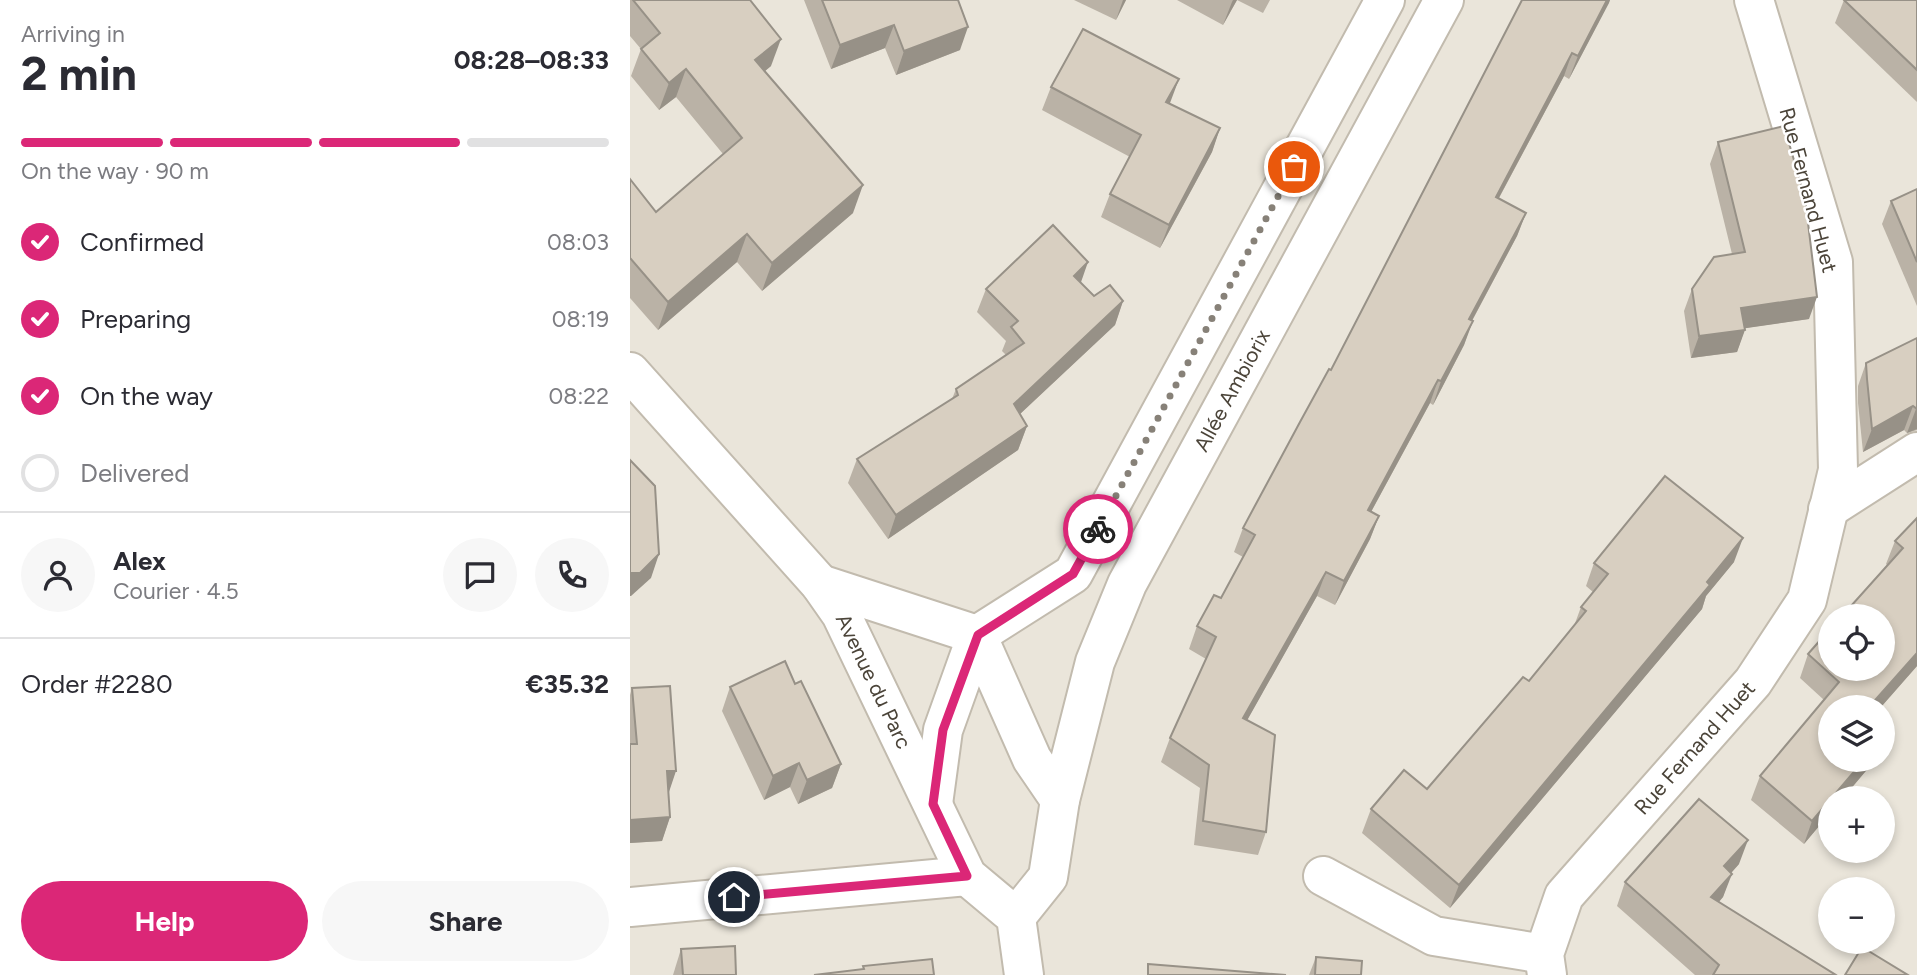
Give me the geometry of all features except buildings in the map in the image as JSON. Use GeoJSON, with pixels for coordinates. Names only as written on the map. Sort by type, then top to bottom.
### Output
{"type":"FeatureCollection","features":[{"type":"Feature","properties":{"kind":"street"},"geometry":{"type":"LineString","coordinates":[[933,804],[943,730],[978,635],[1073,574],[1385,0]]}},
{"type":"Feature","properties":{"kind":"street","name":"Allée Ambiorix"},"geometry":{"type":"LineString","coordinates":[[1060,800],[1095,662],[1127,584],[1444,0]]}},
{"type":"Feature","properties":{"kind":"street","name":"Rue Fernand Huet"},"geometry":{"type":"LineString","coordinates":[[1546,964],[1564,896],[1753,682],[1807,600],[1838,470],[1833,262],[1754,0]]}},
{"type":"Feature","properties":{"kind":"street","name":"Avenue du Parc"},"geometry":{"type":"LineString","coordinates":[[630,372],[820,584],[841,614],[967,876],[1016,917]]}},
{"type":"Feature","properties":{"kind":"street"},"geometry":{"type":"LineString","coordinates":[[1828,509],[1917,452]]}},
{"type":"Feature","properties":{"kind":"street","name":"Avenue du Parc"},"geometry":{"type":"LineString","coordinates":[[820,584],[978,635]]}},
{"type":"Feature","properties":{"kind":"street"},"geometry":{"type":"LineString","coordinates":[[978,635],[1032,759],[1060,800],[1048,877],[1016,917],[1024,975]]}},
{"type":"Feature","properties":{"kind":"street"},"geometry":{"type":"LineString","coordinates":[[630,907],[967,876]]}},
{"type":"Feature","properties":{"kind":"street"},"geometry":{"type":"LineString","coordinates":[[1323,876],[1434,936],[1546,964]]}},
{"type":"Feature","properties":{"kind":"shaded area"},"geometry":{"type":"Polygon","coordinates":[[[630,0],[1917,0],[1917,975],[630,975],[630,0]]]}},
{"type":"Feature","properties":{"kind":"way so far"},"geometry":{"type":"LineString","coordinates":[[1098,529],[1294,167]]}},
{"type":"Feature","properties":{"kind":"route"},"geometry":{"type":"LineString","coordinates":[[734,897],[967,876],[933,804],[943,730],[978,635],[1073,574],[1098,529]]}}]}
